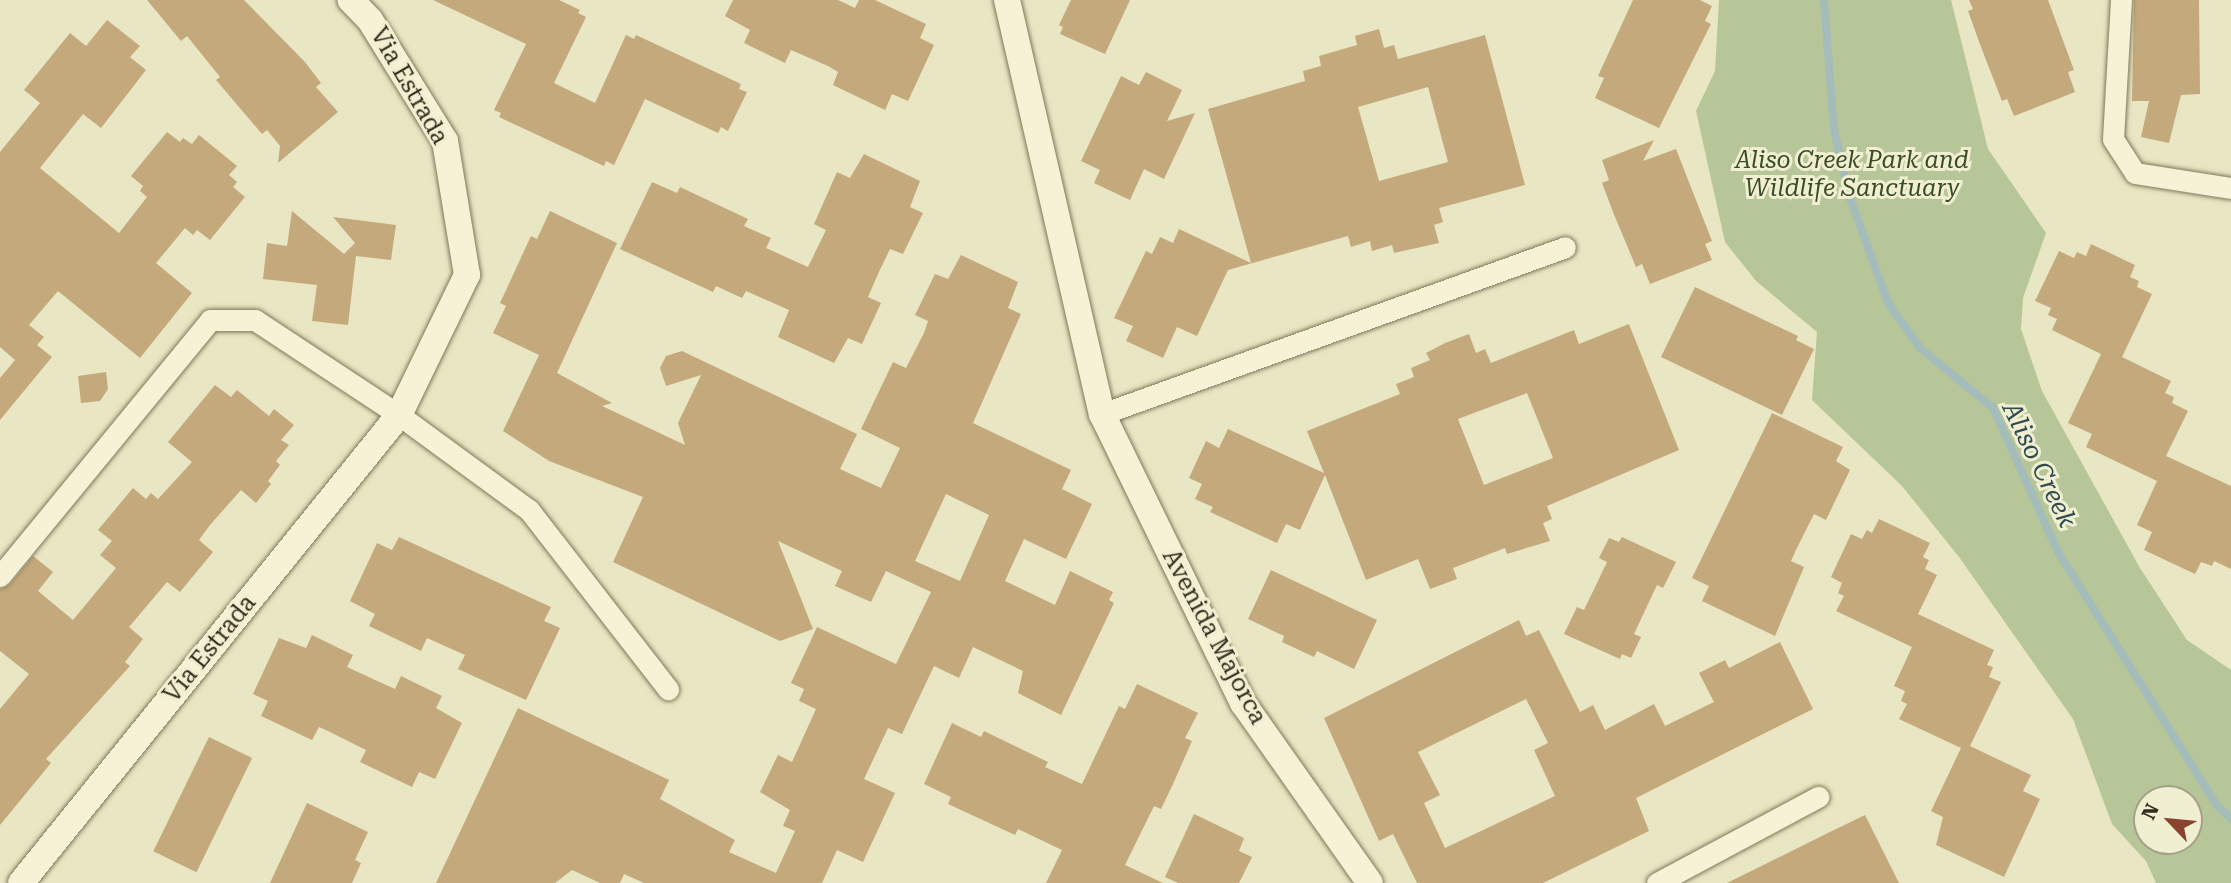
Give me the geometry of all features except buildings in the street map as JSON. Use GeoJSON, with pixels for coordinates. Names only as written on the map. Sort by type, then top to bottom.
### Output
{"type":"FeatureCollection","features":[{"type":"Feature","properties":{"kind":"street","name":"Via Estrada"},"geometry":{"type":"LineString","coordinates":[[22,883],[399,415],[467,275],[445,141],[370,20],[351,0]]}},
{"type":"Feature","properties":{"kind":"street","name":"Avenida Majorca"},"geometry":{"type":"LineString","coordinates":[[1007,0],[1102,414],[1243,704],[1370,883]]}},
{"type":"Feature","properties":{"kind":"street"},"geometry":{"type":"LineString","coordinates":[[2121,0],[2113,139],[2135,173],[2231,188]]}},
{"type":"Feature","properties":{"kind":"street"},"geometry":{"type":"LineString","coordinates":[[1102,414],[1564,247]]}},
{"type":"Feature","properties":{"kind":"street"},"geometry":{"type":"LineString","coordinates":[[0,576],[210,320],[255,320],[399,415],[528,510],[668,689]]}},
{"type":"Feature","properties":{"kind":"street"},"geometry":{"type":"LineString","coordinates":[[1657,883],[1818,797]]}},
{"type":"Feature","properties":{"kind":"green space","name":"Aliso Creek Park and Wildlife Sanctuary"},"geometry":{"type":"Polygon","coordinates":[[[1719,0],[1951,0],[1988,149],[2046,233],[2023,298],[2021,329],[2042,391],[2140,568],[2187,640],[2231,670],[2231,883],[2156,883],[2140,855],[2203,855],[2203,785],[2133,785],[2133,847],[2112,824],[2073,719],[1959,557],[1902,486],[1812,400],[1817,332],[1756,281],[1725,242],[1696,111],[1715,71],[1719,0]]]}},
{"type":"Feature","properties":{"kind":"waterway","name":"Aliso Creek"},"geometry":{"type":"LineString","coordinates":[[1824,0],[1834,130],[1849,195],[1888,303],[1920,348],[1993,408],[2058,552],[2217,805],[2231,819]]}}]}
